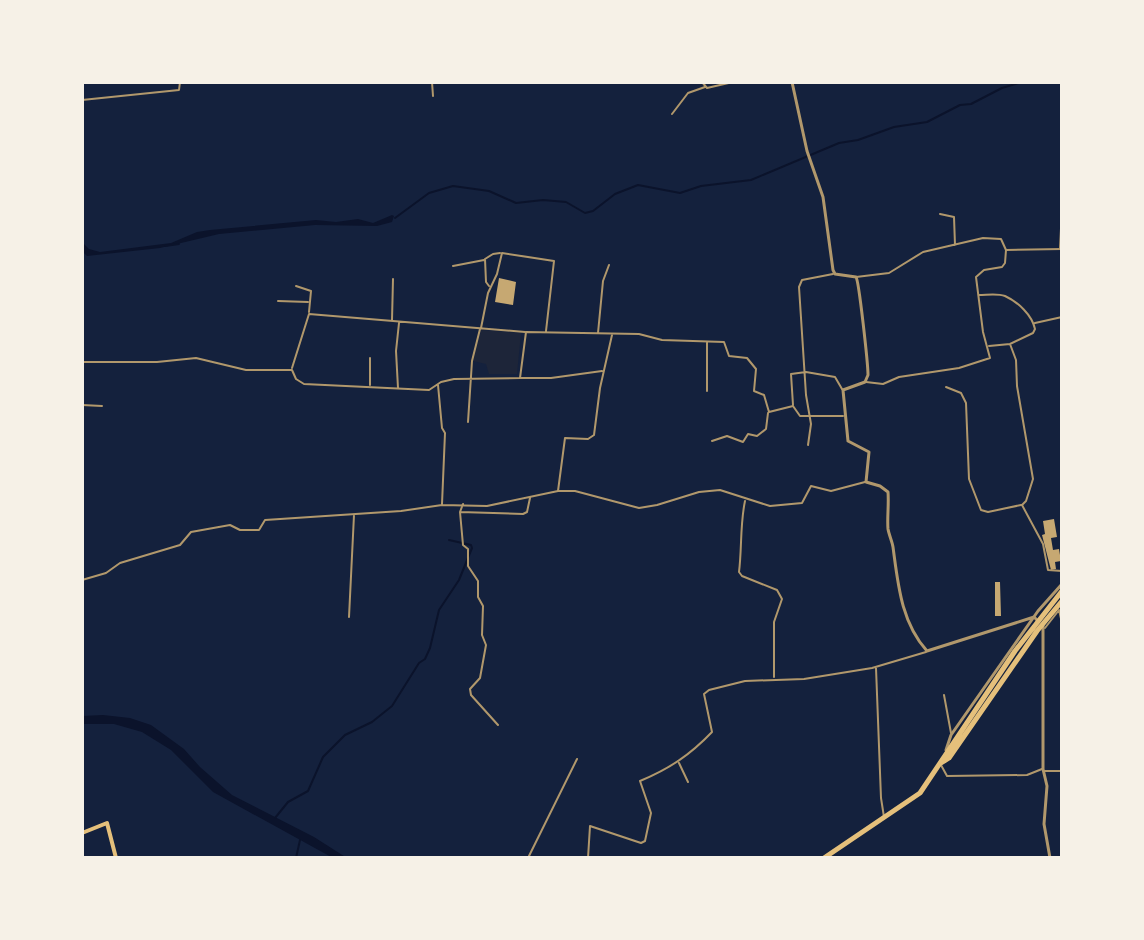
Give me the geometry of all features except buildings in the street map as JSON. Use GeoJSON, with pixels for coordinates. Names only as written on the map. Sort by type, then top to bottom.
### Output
{"type":"FeatureCollection","features":[{"type":"Feature","properties":{"kind":"highway"},"geometry":{"type":"LineString","coordinates":[[824,858],[920,793],[946,750],[1062,591]]}},
{"type":"Feature","properties":{"kind":"highway"},"geometry":{"type":"LineString","coordinates":[[1044,616],[1062,601]]}},
{"type":"Feature","properties":{"kind":"highway"},"geometry":{"type":"LineString","coordinates":[[940,764],[949,758],[1034,629]]}},
{"type":"Feature","properties":{"kind":"main road"},"geometry":{"type":"LineString","coordinates":[[82,833],[107,823],[116,858]]}},
{"type":"Feature","properties":{"kind":"street"},"geometry":{"type":"LineString","coordinates":[[82,100],[179,90],[180,82]]}},
{"type":"Feature","properties":{"kind":"street"},"geometry":{"type":"LineString","coordinates":[[432,82],[433,96]]}},
{"type":"Feature","properties":{"kind":"street"},"geometry":{"type":"LineString","coordinates":[[702,82],[705,87]]}},
{"type":"Feature","properties":{"kind":"street"},"geometry":{"type":"LineString","coordinates":[[672,114],[688,93],[733,82]]}},
{"type":"Feature","properties":{"kind":"street"},"geometry":{"type":"LineString","coordinates":[[792,82],[807,151],[823,197],[835,274]]}},
{"type":"Feature","properties":{"kind":"street"},"geometry":{"type":"LineString","coordinates":[[1006,250],[1061,249],[1062,209]]}},
{"type":"Feature","properties":{"kind":"street"},"geometry":{"type":"LineString","coordinates":[[940,214],[954,217],[955,246]]}},
{"type":"Feature","properties":{"kind":"street"},"geometry":{"type":"LineString","coordinates":[[808,445],[810,416],[799,287],[802,280],[835,274],[856,277],[889,273],[923,252],[983,238],[997,238],[1004,243],[1005,263],[1002,267],[977,273],[980,317],[990,358],[981,363],[899,377],[883,384],[865,382],[843,390]]}},
{"type":"Feature","properties":{"kind":"street"},"geometry":{"type":"LineString","coordinates":[[468,422],[471,378],[481,328],[490,286],[497,274],[502,253]]}},
{"type":"Feature","properties":{"kind":"street"},"geometry":{"type":"LineString","coordinates":[[453,266],[502,253],[554,261],[546,332]]}},
{"type":"Feature","properties":{"kind":"street"},"geometry":{"type":"LineString","coordinates":[[485,259],[486,282],[490,286]]}},
{"type":"Feature","properties":{"kind":"street"},"geometry":{"type":"LineString","coordinates":[[598,334],[603,281],[609,265]]}},
{"type":"Feature","properties":{"kind":"street"},"geometry":{"type":"LineString","coordinates":[[856,277],[860,284],[868,368],[865,382]]}},
{"type":"Feature","properties":{"kind":"street"},"geometry":{"type":"LineString","coordinates":[[392,321],[393,279]]}},
{"type":"Feature","properties":{"kind":"street"},"geometry":{"type":"LineString","coordinates":[[296,286],[311,291],[309,314],[292,370],[296,379],[304,384],[429,390],[445,380],[551,378],[603,371]]}},
{"type":"Feature","properties":{"kind":"street"},"geometry":{"type":"LineString","coordinates":[[979,295],[1009,298],[1034,323],[1035,332],[1010,344],[987,346]]}},
{"type":"Feature","properties":{"kind":"street"},"geometry":{"type":"LineString","coordinates":[[278,301],[309,302]]}},
{"type":"Feature","properties":{"kind":"street"},"geometry":{"type":"LineString","coordinates":[[309,314],[526,332],[639,334],[662,340],[724,342],[729,356],[747,358],[756,369],[754,393],[764,395],[769,412],[766,429],[757,436],[748,434],[743,442],[727,436],[712,441]]}},
{"type":"Feature","properties":{"kind":"street"},"geometry":{"type":"LineString","coordinates":[[1034,323],[1062,317]]}},
{"type":"Feature","properties":{"kind":"street"},"geometry":{"type":"LineString","coordinates":[[398,388],[396,351],[399,322]]}},
{"type":"Feature","properties":{"kind":"street"},"geometry":{"type":"LineString","coordinates":[[520,378],[526,332]]}},
{"type":"Feature","properties":{"kind":"street"},"geometry":{"type":"LineString","coordinates":[[558,491],[565,438],[588,439],[594,435],[612,334]]}},
{"type":"Feature","properties":{"kind":"street"},"geometry":{"type":"LineString","coordinates":[[707,341],[707,391]]}},
{"type":"Feature","properties":{"kind":"street"},"geometry":{"type":"LineString","coordinates":[[946,387],[961,393],[966,403],[968,471],[981,510],[988,512],[1022,505],[1033,479],[1017,386],[1016,360],[1010,344]]}},
{"type":"Feature","properties":{"kind":"street"},"geometry":{"type":"LineString","coordinates":[[82,362],[166,362],[196,358],[246,370],[292,370]]}},
{"type":"Feature","properties":{"kind":"street"},"geometry":{"type":"LineString","coordinates":[[370,358],[370,386]]}},
{"type":"Feature","properties":{"kind":"street"},"geometry":{"type":"LineString","coordinates":[[845,416],[800,416],[793,406],[791,374],[806,372],[835,377],[843,390],[848,441],[869,452],[866,482]]}},
{"type":"Feature","properties":{"kind":"street"},"geometry":{"type":"LineString","coordinates":[[438,385],[445,433],[442,505]]}},
{"type":"Feature","properties":{"kind":"street"},"geometry":{"type":"LineString","coordinates":[[82,405],[102,406]]}},
{"type":"Feature","properties":{"kind":"street"},"geometry":{"type":"LineString","coordinates":[[769,412],[793,406]]}},
{"type":"Feature","properties":{"kind":"street"},"geometry":{"type":"LineString","coordinates":[[1062,436],[1062,544]]}},
{"type":"Feature","properties":{"kind":"street"},"geometry":{"type":"LineString","coordinates":[[82,580],[106,573],[120,563],[180,545],[191,532],[230,525],[240,530],[259,530],[265,520],[442,505],[487,506],[558,491],[575,491],[639,508],[699,492],[720,490],[770,506],[802,503],[811,486],[831,491],[866,482],[888,492],[888,527],[899,591],[910,626],[927,651]]}},
{"type":"Feature","properties":{"kind":"street"},"geometry":{"type":"LineString","coordinates":[[460,512],[523,514],[527,512],[530,497]]}},
{"type":"Feature","properties":{"kind":"street"},"geometry":{"type":"LineString","coordinates":[[745,499],[739,572],[777,590],[782,599],[774,622],[774,679]]}},
{"type":"Feature","properties":{"kind":"street"},"geometry":{"type":"LineString","coordinates":[[463,504],[460,512],[463,545],[468,549],[468,566],[478,581],[478,597],[483,606],[482,635],[486,645],[480,678],[470,689],[471,695],[498,725]]}},
{"type":"Feature","properties":{"kind":"street"},"geometry":{"type":"LineString","coordinates":[[1022,505],[1043,544],[1048,570],[1062,571]]}},
{"type":"Feature","properties":{"kind":"street"},"geometry":{"type":"LineString","coordinates":[[349,617],[354,514]]}},
{"type":"Feature","properties":{"kind":"street"},"geometry":{"type":"LineString","coordinates":[[946,750],[951,735],[1034,617],[1062,584]]}},
{"type":"Feature","properties":{"kind":"street"},"geometry":{"type":"LineString","coordinates":[[1050,858],[1044,824],[1047,786],[1044,770],[1045,628],[1059,610],[1062,623]]}},
{"type":"Feature","properties":{"kind":"street"},"geometry":{"type":"LineString","coordinates":[[588,858],[590,826],[641,843],[645,841],[651,813],[640,781],[665,771],[693,753],[712,732],[704,694],[709,690],[745,681],[804,679],[876,667],[1034,617]]}},
{"type":"Feature","properties":{"kind":"street"},"geometry":{"type":"LineString","coordinates":[[1034,617],[1045,628]]}},
{"type":"Feature","properties":{"kind":"street"},"geometry":{"type":"LineString","coordinates":[[876,667],[884,818]]}},
{"type":"Feature","properties":{"kind":"street"},"geometry":{"type":"LineString","coordinates":[[944,695],[951,735]]}},
{"type":"Feature","properties":{"kind":"street"},"geometry":{"type":"LineString","coordinates":[[528,858],[577,759]]}},
{"type":"Feature","properties":{"kind":"street"},"geometry":{"type":"LineString","coordinates":[[679,762],[688,782]]}},
{"type":"Feature","properties":{"kind":"street"},"geometry":{"type":"LineString","coordinates":[[940,764],[947,776],[1027,775],[1044,770],[1062,771]]}},
{"type":"Feature","properties":{"kind":"shaded area"},"geometry":{"type":"Polygon","coordinates":[[[392,215],[392,222],[377,226],[315,225],[219,234],[160,248],[87,256],[82,251],[82,242],[89,249],[100,252],[171,243],[210,230],[316,220],[336,222],[358,219],[373,223],[392,215]]]}},
{"type":"Feature","properties":{"kind":"shaded area"},"geometry":{"type":"Polygon","coordinates":[[[481,330],[521,333],[517,374],[489,374],[486,364],[473,361],[481,330]]]}},
{"type":"Feature","properties":{"kind":"shaded area"},"geometry":{"type":"Polygon","coordinates":[[[82,716],[130,718],[151,725],[184,749],[232,795],[314,837],[347,858],[333,858],[213,792],[171,750],[142,732],[114,724],[82,724],[82,716]]]}},
{"type":"Feature","properties":{"kind":"waterway"},"geometry":{"type":"LineString","coordinates":[[395,218],[429,193],[453,186],[489,191],[516,203],[543,200],[566,202],[585,213],[593,211],[615,194],[638,185],[680,193],[701,186],[751,180],[839,143],[858,140],[894,127],[927,122],[960,105],[971,104],[1002,88],[1022,82]]}},
{"type":"Feature","properties":{"kind":"waterway"},"geometry":{"type":"LineString","coordinates":[[165,246],[179,244]]}},
{"type":"Feature","properties":{"kind":"waterway"},"geometry":{"type":"LineString","coordinates":[[275,818],[288,802],[308,791],[323,757],[345,735],[372,722],[392,706],[419,663],[425,659],[439,610],[459,580],[472,548],[471,545],[449,540]]}},
{"type":"Feature","properties":{"kind":"waterway"},"geometry":{"type":"LineString","coordinates":[[296,858],[300,840]]}}]}
